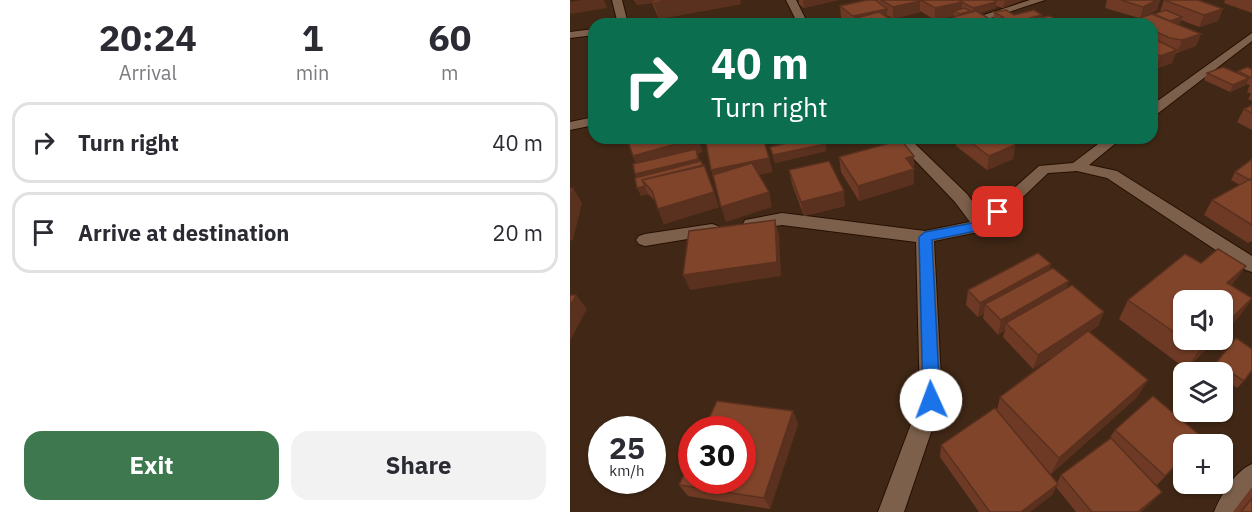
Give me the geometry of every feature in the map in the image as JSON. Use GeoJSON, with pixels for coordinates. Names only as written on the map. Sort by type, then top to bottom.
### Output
{"type":"FeatureCollection","features":[{"type":"Feature","properties":{"kind":"street"},"geometry":{"type":"LineString","coordinates":[[618,0],[622,18]]}},
{"type":"Feature","properties":{"kind":"street"},"geometry":{"type":"LineString","coordinates":[[791,0],[800,18]]}},
{"type":"Feature","properties":{"kind":"street"},"geometry":{"type":"LineString","coordinates":[[981,18],[1040,0]]}},
{"type":"Feature","properties":{"kind":"street"},"geometry":{"type":"LineString","coordinates":[[570,35],[588,33]]}},
{"type":"Feature","properties":{"kind":"street"},"geometry":{"type":"LineString","coordinates":[[1158,106],[1252,36]]}},
{"type":"Feature","properties":{"kind":"street"},"geometry":{"type":"LineString","coordinates":[[570,126],[588,122]]}},
{"type":"Feature","properties":{"kind":"street"},"geometry":{"type":"LineString","coordinates":[[907,144],[961,198],[982,226]]}},
{"type":"Feature","properties":{"kind":"street"},"geometry":{"type":"LineString","coordinates":[[1077,167],[1107,144]]}},
{"type":"Feature","properties":{"kind":"street"},"geometry":{"type":"LineString","coordinates":[[645,240],[782,219],[925,237],[982,226],[1044,169],[1077,167],[1112,174],[1252,265]]}},
{"type":"Feature","properties":{"kind":"street"},"geometry":{"type":"LineString","coordinates":[[891,512],[931,400],[925,237]]}},
{"type":"Feature","properties":{"kind":"street"},"geometry":{"type":"LineString","coordinates":[[1227,512],[1252,477]]}},
{"type":"Feature","properties":{"kind":"building"},"geometry":{"type":"Polygon","coordinates":[[[652,0],[671,0],[654,3],[652,0]]]}},
{"type":"Feature","properties":{"kind":"building"},"geometry":{"type":"Polygon","coordinates":[[[875,0],[887,9],[853,16],[840,6],[875,0]]]}},
{"type":"Feature","properties":{"kind":"building"},"geometry":{"type":"Polygon","coordinates":[[[881,0],[919,0],[920,1],[893,7],[881,0]]]}},
{"type":"Feature","properties":{"kind":"building"},"geometry":{"type":"Polygon","coordinates":[[[921,0],[959,0],[962,2],[935,8],[921,0]]]}},
{"type":"Feature","properties":{"kind":"building"},"geometry":{"type":"Polygon","coordinates":[[[993,0],[996,2],[973,8],[960,1],[993,0]]]}},
{"type":"Feature","properties":{"kind":"building"},"geometry":{"type":"Polygon","coordinates":[[[1121,0],[1157,0],[1143,7],[1121,0]]]}},
{"type":"Feature","properties":{"kind":"building"},"geometry":{"type":"Polygon","coordinates":[[[1164,0],[1198,0],[1223,9],[1204,15],[1164,0]]]}},
{"type":"Feature","properties":{"kind":"building"},"geometry":{"type":"Polygon","coordinates":[[[964,8],[971,11],[960,14],[954,11],[964,8]]]}},
{"type":"Feature","properties":{"kind":"building"},"geometry":{"type":"Polygon","coordinates":[[[1006,10],[1014,15],[1034,10],[1042,15],[1030,18],[1004,18],[994,12],[1006,10]]]}},
{"type":"Feature","properties":{"kind":"building"},"geometry":{"type":"Polygon","coordinates":[[[1166,10],[1182,17],[1170,21],[1154,14],[1166,10]]]}},
{"type":"Feature","properties":{"kind":"building"},"geometry":{"type":"Polygon","coordinates":[[[976,11],[988,18],[955,18],[953,17],[976,11]]]}},
{"type":"Feature","properties":{"kind":"building"},"geometry":{"type":"Polygon","coordinates":[[[879,12],[888,18],[857,18],[879,12]]]}},
{"type":"Feature","properties":{"kind":"building"},"geometry":{"type":"Polygon","coordinates":[[[1152,14],[1201,34],[1182,40],[1170,38],[1158,33],[1158,18],[1139,18],[1152,14]]]}},
{"type":"Feature","properties":{"kind":"building"},"geometry":{"type":"Polygon","coordinates":[[[1158,41],[1177,50],[1158,55],[1158,41]]]}},
{"type":"Feature","properties":{"kind":"building"},"geometry":{"type":"Polygon","coordinates":[[[1223,67],[1249,78],[1233,85],[1207,73],[1223,67]]]}},
{"type":"Feature","properties":{"kind":"building"},"geometry":{"type":"Polygon","coordinates":[[[1247,67],[1252,69],[1252,78],[1238,71],[1247,67]]]}},
{"type":"Feature","properties":{"kind":"building"},"geometry":{"type":"Polygon","coordinates":[[[1252,105],[1252,113],[1244,109],[1252,105]]]}},
{"type":"Feature","properties":{"kind":"building"},"geometry":{"type":"Polygon","coordinates":[[[629,144],[676,144],[633,156],[629,144]]]}},
{"type":"Feature","properties":{"kind":"building"},"geometry":{"type":"Polygon","coordinates":[[[706,144],[765,144],[769,158],[711,170],[706,144]]]}},
{"type":"Feature","properties":{"kind":"building"},"geometry":{"type":"Polygon","coordinates":[[[783,144],[825,144],[773,155],[770,147],[783,144]]]}},
{"type":"Feature","properties":{"kind":"building"},"geometry":{"type":"Polygon","coordinates":[[[886,144],[904,144],[914,156],[906,158],[914,169],[858,186],[839,157],[886,144]]]}},
{"type":"Feature","properties":{"kind":"building"},"geometry":{"type":"Polygon","coordinates":[[[973,144],[1015,145],[989,156],[973,144]]]}},
{"type":"Feature","properties":{"kind":"building"},"geometry":{"type":"Polygon","coordinates":[[[696,149],[698,159],[635,174],[633,164],[696,149]]]}},
{"type":"Feature","properties":{"kind":"building"},"geometry":{"type":"Polygon","coordinates":[[[1252,159],[1252,178],[1250,180],[1235,172],[1252,159]]]}},
{"type":"Feature","properties":{"kind":"building"},"geometry":{"type":"Polygon","coordinates":[[[701,161],[703,166],[642,180],[645,186],[637,188],[635,178],[701,161]]]}},
{"type":"Feature","properties":{"kind":"building"},"geometry":{"type":"Polygon","coordinates":[[[829,161],[844,191],[801,202],[789,170],[829,161]]]}},
{"type":"Feature","properties":{"kind":"building"},"geometry":{"type":"Polygon","coordinates":[[[752,163],[769,192],[721,207],[713,175],[752,163]]]}},
{"type":"Feature","properties":{"kind":"building"},"geometry":{"type":"Polygon","coordinates":[[[704,165],[714,192],[658,209],[652,191],[642,180],[704,165]]]}},
{"type":"Feature","properties":{"kind":"building"},"geometry":{"type":"Polygon","coordinates":[[[1252,178],[1252,225],[1212,200],[1252,178]]]}},
{"type":"Feature","properties":{"kind":"building"},"geometry":{"type":"Polygon","coordinates":[[[775,220],[777,262],[683,275],[689,231],[775,220]]]}},
{"type":"Feature","properties":{"kind":"building"},"geometry":{"type":"Polygon","coordinates":[[[1218,249],[1246,266],[1227,283],[1252,298],[1233,317],[1233,290],[1173,290],[1173,331],[1128,300],[1185,254],[1201,263],[1218,249]]]}},
{"type":"Feature","properties":{"kind":"building"},"geometry":{"type":"Polygon","coordinates":[[[1038,253],[1051,264],[980,303],[968,290],[1038,253]]]}},
{"type":"Feature","properties":{"kind":"building"},"geometry":{"type":"Polygon","coordinates":[[[1053,268],[1069,281],[1001,320],[985,304],[1053,268]]]}},
{"type":"Feature","properties":{"kind":"building"},"geometry":{"type":"Polygon","coordinates":[[[1072,285],[1104,312],[1038,355],[1006,323],[1072,285]]]}},
{"type":"Feature","properties":{"kind":"building"},"geometry":{"type":"Polygon","coordinates":[[[570,295],[576,295],[570,306],[570,295]]]}},
{"type":"Feature","properties":{"kind":"building"},"geometry":{"type":"Polygon","coordinates":[[[1088,331],[1148,380],[1059,458],[1000,397],[1088,331]]]}},
{"type":"Feature","properties":{"kind":"building"},"geometry":{"type":"Polygon","coordinates":[[[1236,338],[1252,349],[1252,370],[1244,381],[1233,374],[1233,362],[1217,362],[1226,350],[1233,350],[1233,342],[1236,338]]]}},
{"type":"Feature","properties":{"kind":"building"},"geometry":{"type":"Polygon","coordinates":[[[1153,396],[1173,413],[1173,422],[1184,422],[1198,434],[1173,434],[1173,468],[1165,476],[1115,430],[1153,396]]]}},
{"type":"Feature","properties":{"kind":"building"},"geometry":{"type":"Polygon","coordinates":[[[717,401],[793,411],[764,498],[738,494],[756,494],[756,416],[710,416],[717,401]]]}},
{"type":"Feature","properties":{"kind":"building"},"geometry":{"type":"Polygon","coordinates":[[[995,408],[1058,484],[1021,512],[990,512],[941,445],[995,408]]]}},
{"type":"Feature","properties":{"kind":"building"},"geometry":{"type":"Polygon","coordinates":[[[1111,438],[1162,492],[1138,512],[1092,512],[1061,475],[1111,438]]]}},
{"type":"Feature","properties":{"kind":"building"},"geometry":{"type":"Polygon","coordinates":[[[1252,498],[1252,512],[1241,512],[1252,498]]]}},
{"type":"Feature","properties":{"kind":"route"},"geometry":{"type":"LineString","coordinates":[[931,400],[925,237],[982,226],[998,212]]}}]}
